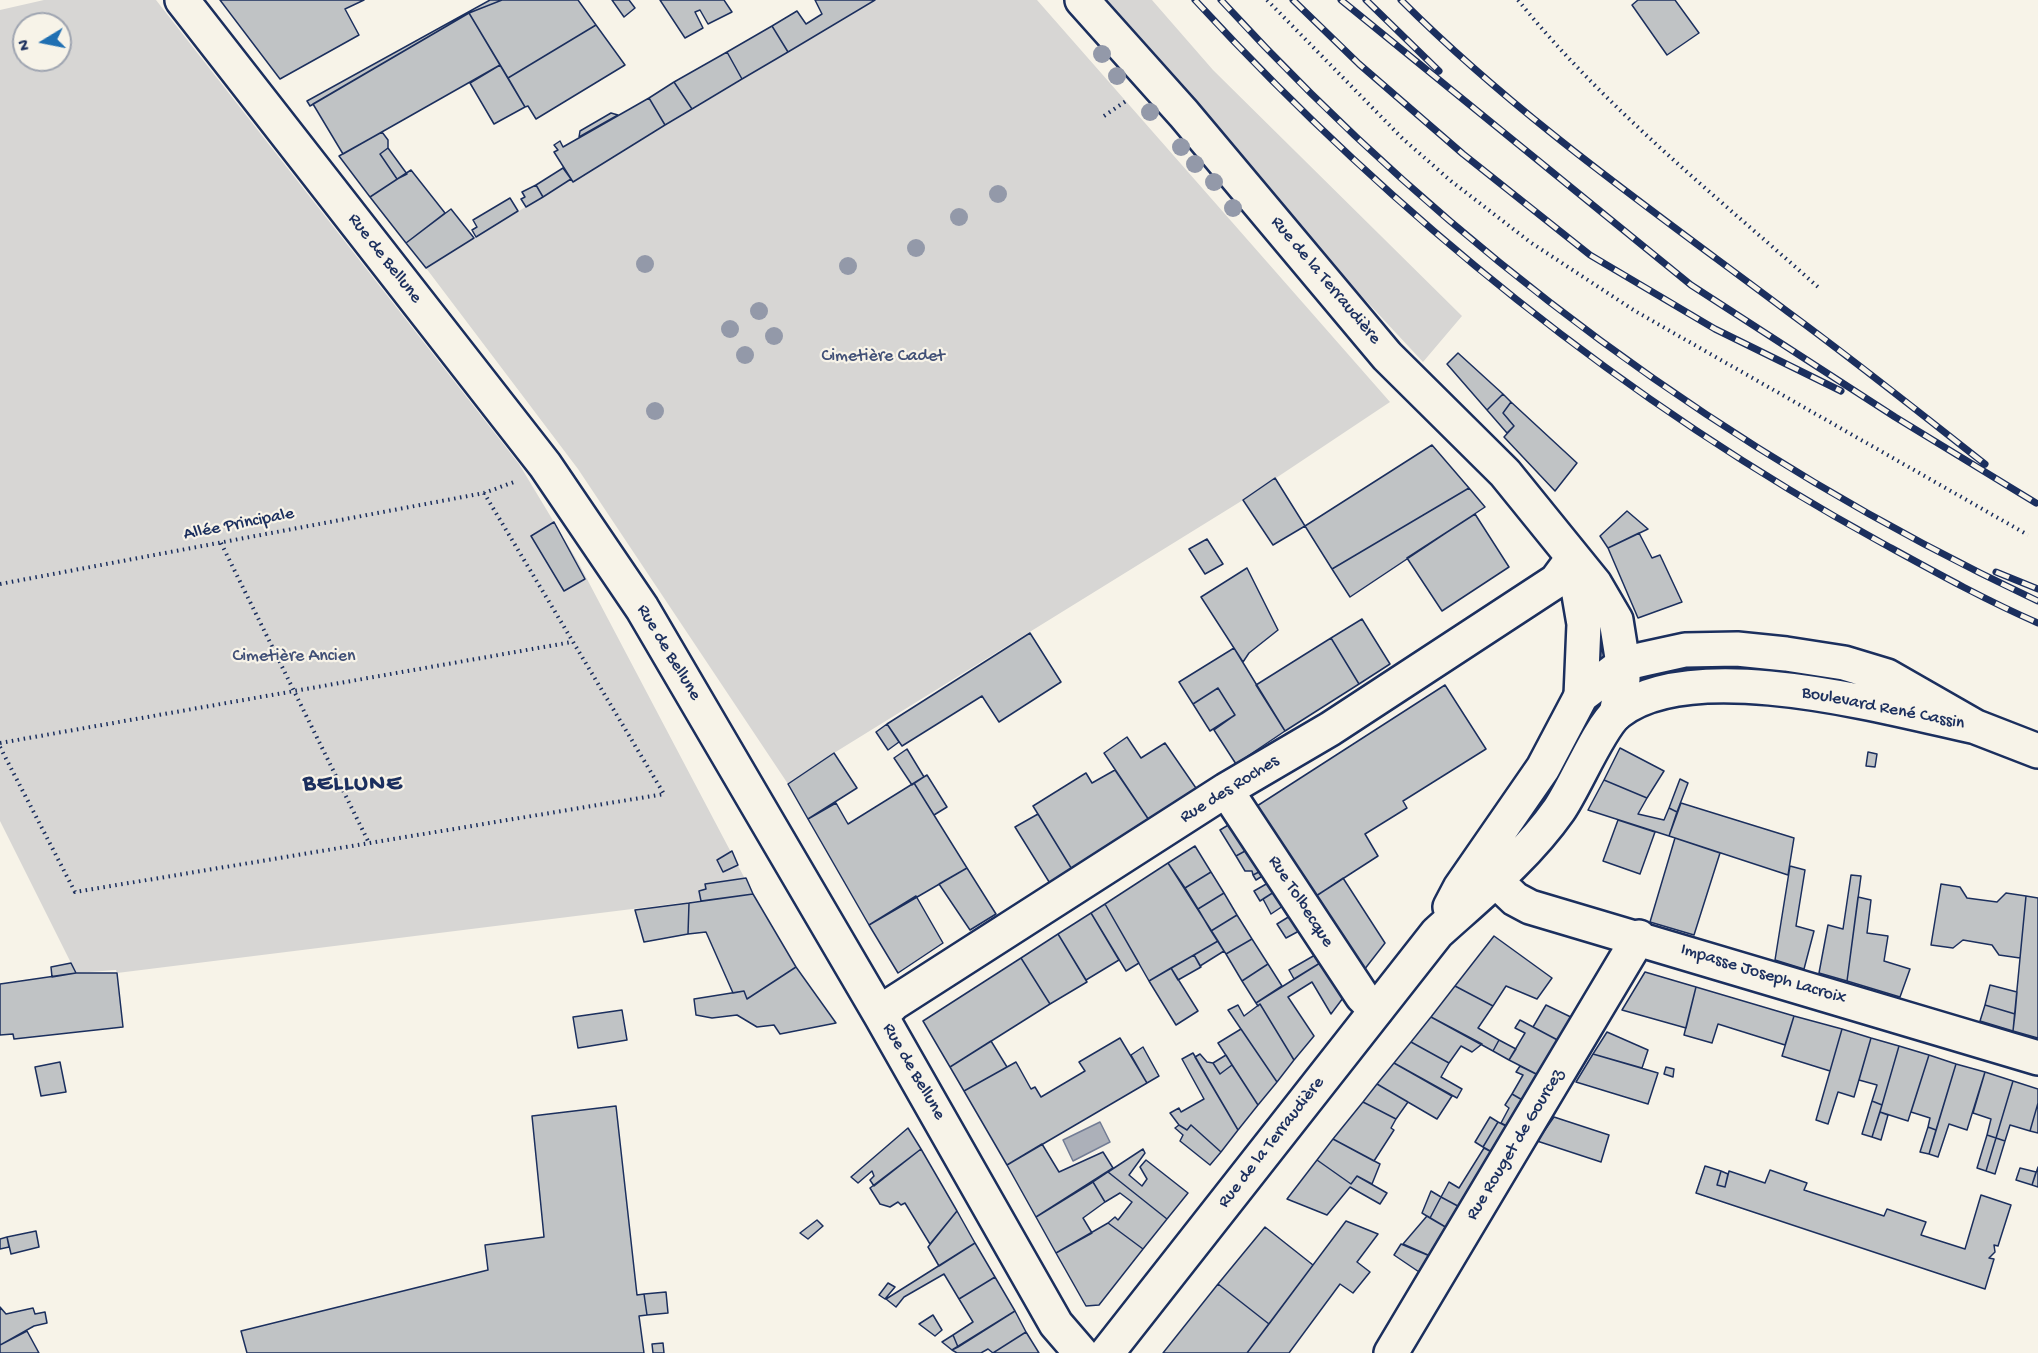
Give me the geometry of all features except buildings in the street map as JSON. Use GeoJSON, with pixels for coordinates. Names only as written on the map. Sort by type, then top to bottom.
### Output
{"type":"FeatureCollection","features":[{"type":"Feature","properties":{"kind":"street","name":"Rue de Bellune"},"geometry":{"type":"LineString","coordinates":[[182,0],[545,465],[642,608],[881,1016],[1056,1324],[1081,1353]]}},
{"type":"Feature","properties":{"kind":"street","name":"Rue de la Terraudière"},"geometry":{"type":"LineString","coordinates":[[1082,0],[1184,114],[1387,356],[1505,473],[1552,528],[1572,558],[1595,584],[1616,620],[1623,664],[1616,714],[1557,812],[1495,880],[1437,933],[1107,1353]]}},
{"type":"Feature","properties":{"kind":"street","name":"Rue des Roches"},"geometry":{"type":"LineString","coordinates":[[881,1016],[894,1003],[1226,790],[1330,729],[1556,581],[1572,558]]}},
{"type":"Feature","properties":{"kind":"street","name":"Rue de la Terraudière"},"geometry":{"type":"LineString","coordinates":[[1437,933],[1460,888],[1543,768],[1581,696],[1584,672],[1584,624],[1572,558]]}},
{"type":"Feature","properties":{"kind":"street","name":"Boulevard René Cassin"},"geometry":{"type":"LineString","coordinates":[[1581,696],[1623,664],[1685,650],[1737,650],[1786,654],[1844,663],[1887,676],[1976,727],[2038,751]]}},
{"type":"Feature","properties":{"kind":"street","name":"Boulevard René Cassin"},"geometry":{"type":"LineString","coordinates":[[1616,714],[1648,696],[1676,689],[1713,687],[1822,694],[1976,727]]}},
{"type":"Feature","properties":{"kind":"street","name":"Rue Tolbecque"},"geometry":{"type":"LineString","coordinates":[[1226,790],[1362,996],[1376,1010]]}},
{"type":"Feature","properties":{"kind":"street","name":"Impasse Joseph Lacroix"},"geometry":{"type":"LineString","coordinates":[[1495,880],[1515,898],[1530,907],[1639,937],[2038,1058]]}},
{"type":"Feature","properties":{"kind":"street","name":"Rue Rouget de Gourcez"},"geometry":{"type":"LineString","coordinates":[[1391,1353],[1639,937]]}},
{"type":"Feature","properties":{"kind":"path"},"geometry":{"type":"LineString","coordinates":[[1267,0],[1403,139],[1451,181],[1530,242],[1635,311],[2028,535]]}},
{"type":"Feature","properties":{"kind":"path"},"geometry":{"type":"LineString","coordinates":[[1518,0],[1541,29],[1635,124],[1818,287]]}},
{"type":"Feature","properties":{"kind":"path","name":"Allée Principale"},"geometry":{"type":"LineString","coordinates":[[0,584],[484,493],[516,481]]}},
{"type":"Feature","properties":{"kind":"path"},"geometry":{"type":"LineString","coordinates":[[484,493],[664,794],[75,892],[0,745],[573,642]]}},
{"type":"Feature","properties":{"kind":"path"},"geometry":{"type":"LineString","coordinates":[[221,543],[369,843]]}},
{"type":"Feature","properties":{"kind":"green space","name":"Cimetière Ancien"},"geometry":{"type":"Polygon","coordinates":[[[44,0],[156,0],[519,464],[578,562],[753,894],[117,973],[116,970],[76,973],[0,821],[0,10],[44,0]]]}},
{"type":"Feature","properties":{"kind":"green space","name":"Cimetière Cadet"},"geometry":{"type":"Polygon","coordinates":[[[875,0],[1037,0],[1390,402],[1243,500],[834,753],[788,784],[578,469],[426,268],[571,179],[573,181],[875,0]]]}},
{"type":"Feature","properties":{"kind":"green space"},"geometry":{"type":"Polygon","coordinates":[[[1103,0],[1152,0],[1213,70],[1462,316],[1423,362],[1288,217],[1103,0]]]}},
{"type":"Feature","properties":{"kind":"shaded area"},"geometry":{"type":"Polygon","coordinates":[[[1100,1122],[1110,1142],[1073,1161],[1063,1140],[1100,1122]]]}},
{"type":"Feature","properties":{"kind":"railway"},"geometry":{"type":"LineString","coordinates":[[1195,0],[1271,80],[1432,230],[1517,300],[1604,366],[1694,429],[1787,488],[1940,575],[2038,623]]}},
{"type":"Feature","properties":{"kind":"railway"},"geometry":{"type":"LineString","coordinates":[[1221,0],[1309,92],[1402,179],[1499,262],[1600,340],[1705,413],[1813,482],[1924,544],[2038,601]]}},
{"type":"Feature","properties":{"kind":"railway"},"geometry":{"type":"LineString","coordinates":[[1293,0],[1359,64],[1463,154],[1590,255],[1715,329],[1841,391]]}},
{"type":"Feature","properties":{"kind":"railway"},"geometry":{"type":"LineString","coordinates":[[1341,0],[1691,285],[1895,417],[2036,503]]}},
{"type":"Feature","properties":{"kind":"railway"},"geometry":{"type":"LineString","coordinates":[[1366,0],[1439,71]]}},
{"type":"Feature","properties":{"kind":"railway"},"geometry":{"type":"LineString","coordinates":[[1401,0],[1493,84],[1589,163],[1838,349],[1985,464]]}},
{"type":"Feature","properties":{"kind":"railway"},"geometry":{"type":"LineString","coordinates":[[1996,572],[2038,589]]}},
{"type":"Feature","properties":{"kind":"district","name":"BELLUNE"},"geometry":{"type":"Point","coordinates":[353,785]}}]}
